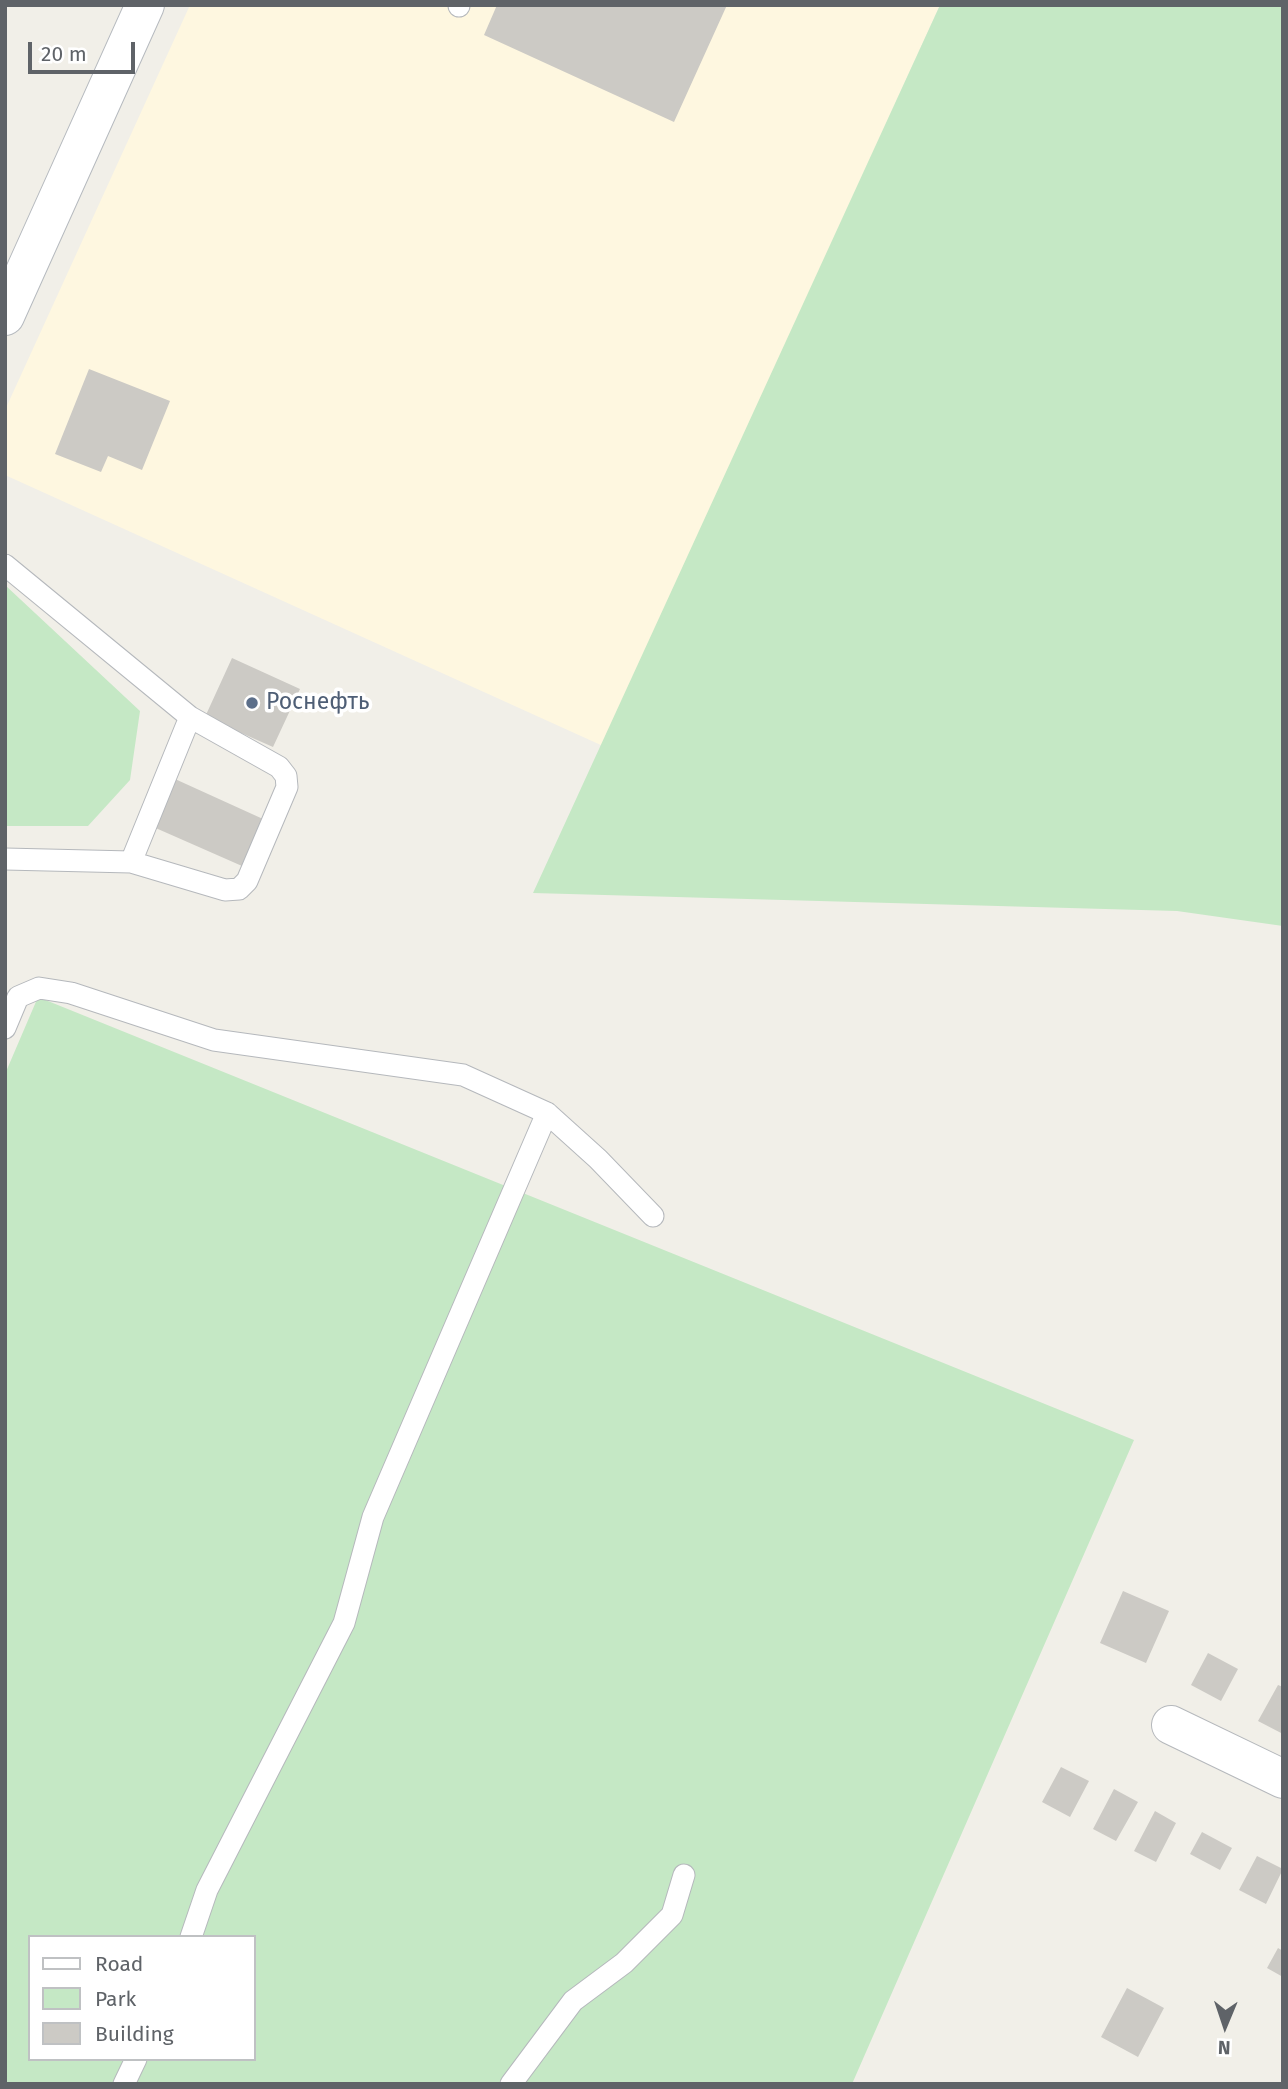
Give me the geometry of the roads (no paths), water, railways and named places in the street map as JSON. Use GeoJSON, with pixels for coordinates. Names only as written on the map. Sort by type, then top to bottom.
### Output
{"type":"FeatureCollection","features":[{"type":"Feature","properties":{"kind":"street"},"geometry":{"type":"LineString","coordinates":[[5,316],[145,5]]}},
{"type":"Feature","properties":{"kind":"street"},"geometry":{"type":"LineString","coordinates":[[1171,1725],[1283,1779]]}},
{"type":"Feature","properties":{"kind":"lane"},"geometry":{"type":"LineString","coordinates":[[5,565],[190,718],[279,767],[286,776],[287,787],[247,881],[239,889],[225,890],[131,862],[5,859]]}},
{"type":"Feature","properties":{"kind":"lane"},"geometry":{"type":"LineString","coordinates":[[131,862],[190,718]]}},
{"type":"Feature","properties":{"kind":"lane"},"geometry":{"type":"LineString","coordinates":[[5,1028],[18,997],[39,988],[71,993],[214,1040],[463,1075],[547,1113],[653,1216]]}},
{"type":"Feature","properties":{"kind":"lane"},"geometry":{"type":"LineString","coordinates":[[192,1935],[207,1890],[344,1623],[373,1517],[547,1113]]}},
{"type":"Feature","properties":{"kind":"lane"},"geometry":{"type":"LineString","coordinates":[[511,2084],[573,2001],[624,1962],[672,1915],[684,1875]]}},
{"type":"Feature","properties":{"kind":"lane"},"geometry":{"type":"LineString","coordinates":[[124,2084],[135,2061]]}},
{"type":"Feature","properties":{"kind":"place","name":"Роснефть"},"geometry":{"type":"Point","coordinates":[252,703]}}]}
